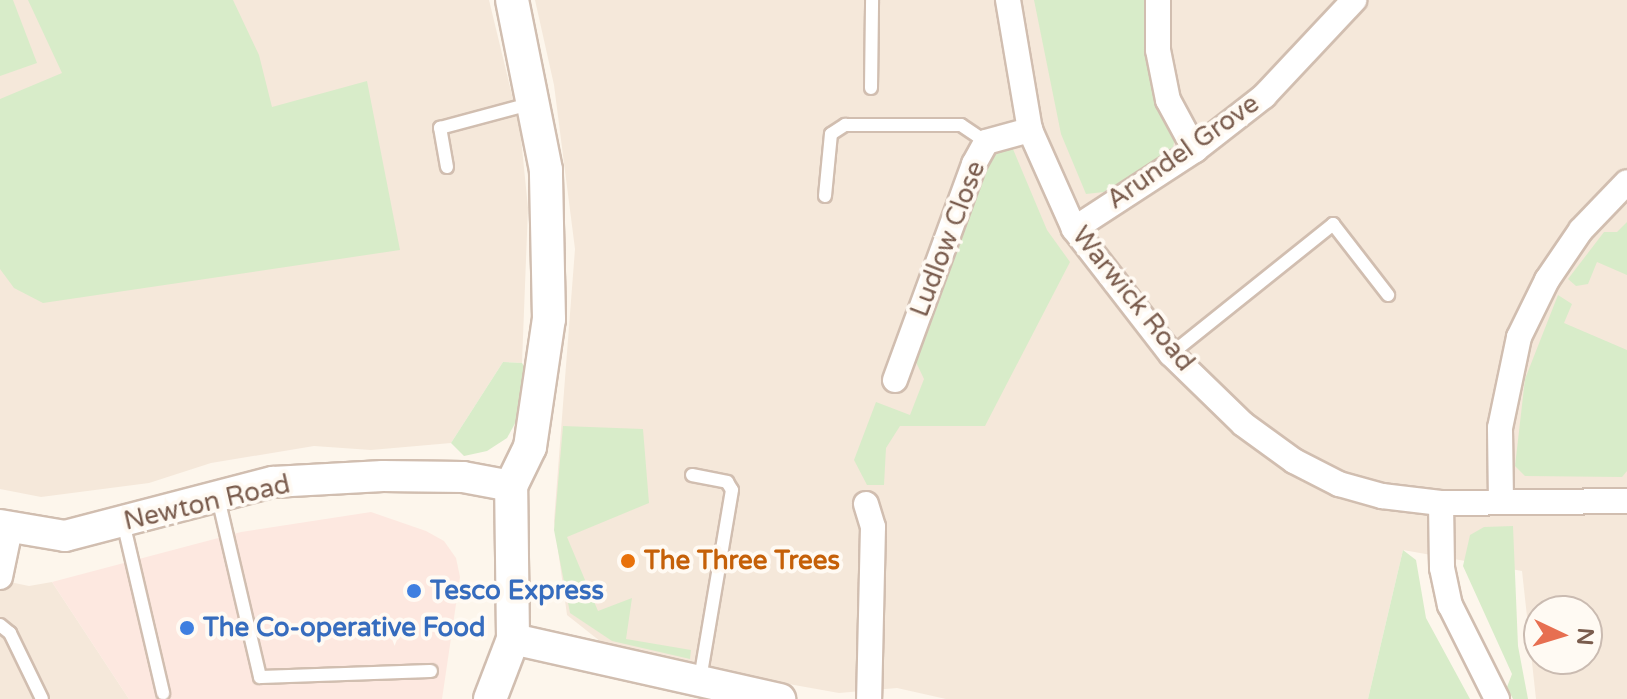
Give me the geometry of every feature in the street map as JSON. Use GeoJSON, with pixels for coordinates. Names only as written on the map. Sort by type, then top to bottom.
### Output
{"type":"FeatureCollection","features":[{"type":"Feature","properties":{"kind":"main road"},"geometry":{"type":"LineString","coordinates":[[490,699],[513,639],[511,486],[530,447],[549,319],[546,170],[536,102],[512,0]]}},
{"type":"Feature","properties":{"kind":"street","name":"Warwick Road"},"geometry":{"type":"LineString","coordinates":[[1008,0],[1030,130],[1074,229],[1171,354],[1243,424],[1294,461],[1339,484],[1441,503],[1627,501]]}},
{"type":"Feature","properties":{"kind":"street"},"geometry":{"type":"LineString","coordinates":[[1158,0],[1158,50],[1168,100],[1195,150]]}},
{"type":"Feature","properties":{"kind":"street","name":"Arundel Grove"},"geometry":{"type":"LineString","coordinates":[[1074,229],[1195,150],[1264,96],[1354,0]]}},
{"type":"Feature","properties":{"kind":"street","name":"Ludlow Close"},"geometry":{"type":"LineString","coordinates":[[895,380],[986,142],[1030,130]]}},
{"type":"Feature","properties":{"kind":"street"},"geometry":{"type":"LineString","coordinates":[[1501,501],[1500,428],[1519,337],[1547,280],[1581,230],[1627,182]]}},
{"type":"Feature","properties":{"kind":"street","name":"Newton Road"},"geometry":{"type":"LineString","coordinates":[[5,527],[65,536],[273,482],[383,476],[463,477],[511,486]]}},
{"type":"Feature","properties":{"kind":"street"},"geometry":{"type":"LineString","coordinates":[[1441,503],[1442,568],[1450,605],[1497,699]]}},
{"type":"Feature","properties":{"kind":"street"},"geometry":{"type":"LineString","coordinates":[[866,504],[873,527],[869,699]]}},
{"type":"Feature","properties":{"kind":"street"},"geometry":{"type":"LineString","coordinates":[[0,577],[5,527]]}},
{"type":"Feature","properties":{"kind":"street"},"geometry":{"type":"LineString","coordinates":[[513,639],[773,698]]}},
{"type":"Feature","properties":{"kind":"lane"},"geometry":{"type":"LineString","coordinates":[[871,88],[872,0]]}},
{"type":"Feature","properties":{"kind":"lane"},"geometry":{"type":"LineString","coordinates":[[447,167],[440,128],[536,102]]}},
{"type":"Feature","properties":{"kind":"lane"},"geometry":{"type":"LineString","coordinates":[[825,196],[831,134],[845,125],[961,125],[986,142]]}},
{"type":"Feature","properties":{"kind":"lane"},"geometry":{"type":"LineString","coordinates":[[1171,354],[1333,224],[1388,295]]}},
{"type":"Feature","properties":{"kind":"lane"},"geometry":{"type":"LineString","coordinates":[[692,475],[727,482],[732,490],[699,683]]}},
{"type":"Feature","properties":{"kind":"lane"},"geometry":{"type":"LineString","coordinates":[[217,495],[260,677],[431,671]]}},
{"type":"Feature","properties":{"kind":"lane"},"geometry":{"type":"LineString","coordinates":[[123,522],[163,693]]}},
{"type":"Feature","properties":{"kind":"lane"},"geometry":{"type":"LineString","coordinates":[[0,625],[10,633],[42,699]]}},
{"type":"Feature","properties":{"kind":"shaded area"},"geometry":{"type":"Polygon","coordinates":[[[0,0],[489,0],[520,128],[528,208],[522,363],[503,362],[451,443],[371,450],[314,446],[211,463],[149,483],[41,497],[0,489],[0,0]]]}},
{"type":"Feature","properties":{"kind":"shaded area"},"geometry":{"type":"Polygon","coordinates":[[[535,0],[1627,0],[1627,699],[1536,699],[1533,675],[1603,675],[1603,595],[1525,595],[1522,571],[1403,550],[1368,699],[946,699],[897,688],[839,693],[615,653],[567,615],[554,521],[575,249],[554,85],[535,0]]]}},
{"type":"Feature","properties":{"kind":"shaded area"},"geometry":{"type":"Polygon","coordinates":[[[371,512],[426,531],[444,541],[456,558],[460,577],[442,699],[129,699],[52,582],[241,532],[371,512]]]}},
{"type":"Feature","properties":{"kind":"shaded area"},"geometry":{"type":"Polygon","coordinates":[[[0,580],[29,586],[52,582],[129,699],[0,699],[0,580]]]}},
{"type":"Feature","properties":{"kind":"green space"},"geometry":{"type":"Polygon","coordinates":[[[0,0],[13,0],[37,63],[0,76],[0,0]]]}},
{"type":"Feature","properties":{"kind":"green space"},"geometry":{"type":"Polygon","coordinates":[[[28,0],[233,0],[259,55],[272,107],[367,81],[400,250],[43,303],[14,288],[0,269],[0,99],[62,73],[28,0]]]}},
{"type":"Feature","properties":{"kind":"green space"},"geometry":{"type":"Polygon","coordinates":[[[1034,0],[1148,0],[1175,135],[1173,149],[1104,192],[1086,194],[1061,134],[1034,0]]]}},
{"type":"Feature","properties":{"kind":"green space"},"geometry":{"type":"Polygon","coordinates":[[[1010,142],[1047,230],[1070,262],[985,426],[900,426],[886,448],[884,485],[867,485],[854,460],[876,402],[910,415],[924,379],[914,358],[990,151],[1010,142]]]}},
{"type":"Feature","properties":{"kind":"green space"},"geometry":{"type":"Polygon","coordinates":[[[1627,222],[1627,275],[1597,262],[1588,284],[1576,286],[1568,279],[1604,232],[1617,232],[1627,222]]]}},
{"type":"Feature","properties":{"kind":"green space"},"geometry":{"type":"Polygon","coordinates":[[[1558,295],[1572,304],[1564,323],[1627,350],[1627,471],[1622,477],[1525,476],[1515,466],[1525,379],[1558,295]]]}},
{"type":"Feature","properties":{"kind":"green space"},"geometry":{"type":"Polygon","coordinates":[[[503,362],[522,363],[528,373],[519,416],[507,438],[487,451],[464,456],[451,443],[503,362]]]}},
{"type":"Feature","properties":{"kind":"green space"},"geometry":{"type":"Polygon","coordinates":[[[563,426],[643,429],[649,503],[567,537],[598,611],[632,598],[626,639],[691,650],[690,659],[612,641],[570,613],[554,530],[563,426]]]}},
{"type":"Feature","properties":{"kind":"green space"},"geometry":{"type":"Polygon","coordinates":[[[1513,526],[1518,646],[1528,699],[1513,699],[1507,687],[1512,674],[1463,566],[1470,535],[1484,527],[1513,526]]]}},
{"type":"Feature","properties":{"kind":"green space"},"geometry":{"type":"Polygon","coordinates":[[[1403,550],[1416,560],[1426,618],[1470,699],[1368,699],[1403,550]]]}},
{"type":"Feature","properties":{"kind":"place","name":"The Three Trees"},"geometry":{"type":"Point","coordinates":[628,561]}},
{"type":"Feature","properties":{"kind":"place","name":"Tesco Express"},"geometry":{"type":"Point","coordinates":[414,591]}},
{"type":"Feature","properties":{"kind":"place","name":"The Co-operative Food"},"geometry":{"type":"Point","coordinates":[187,628]}}]}
